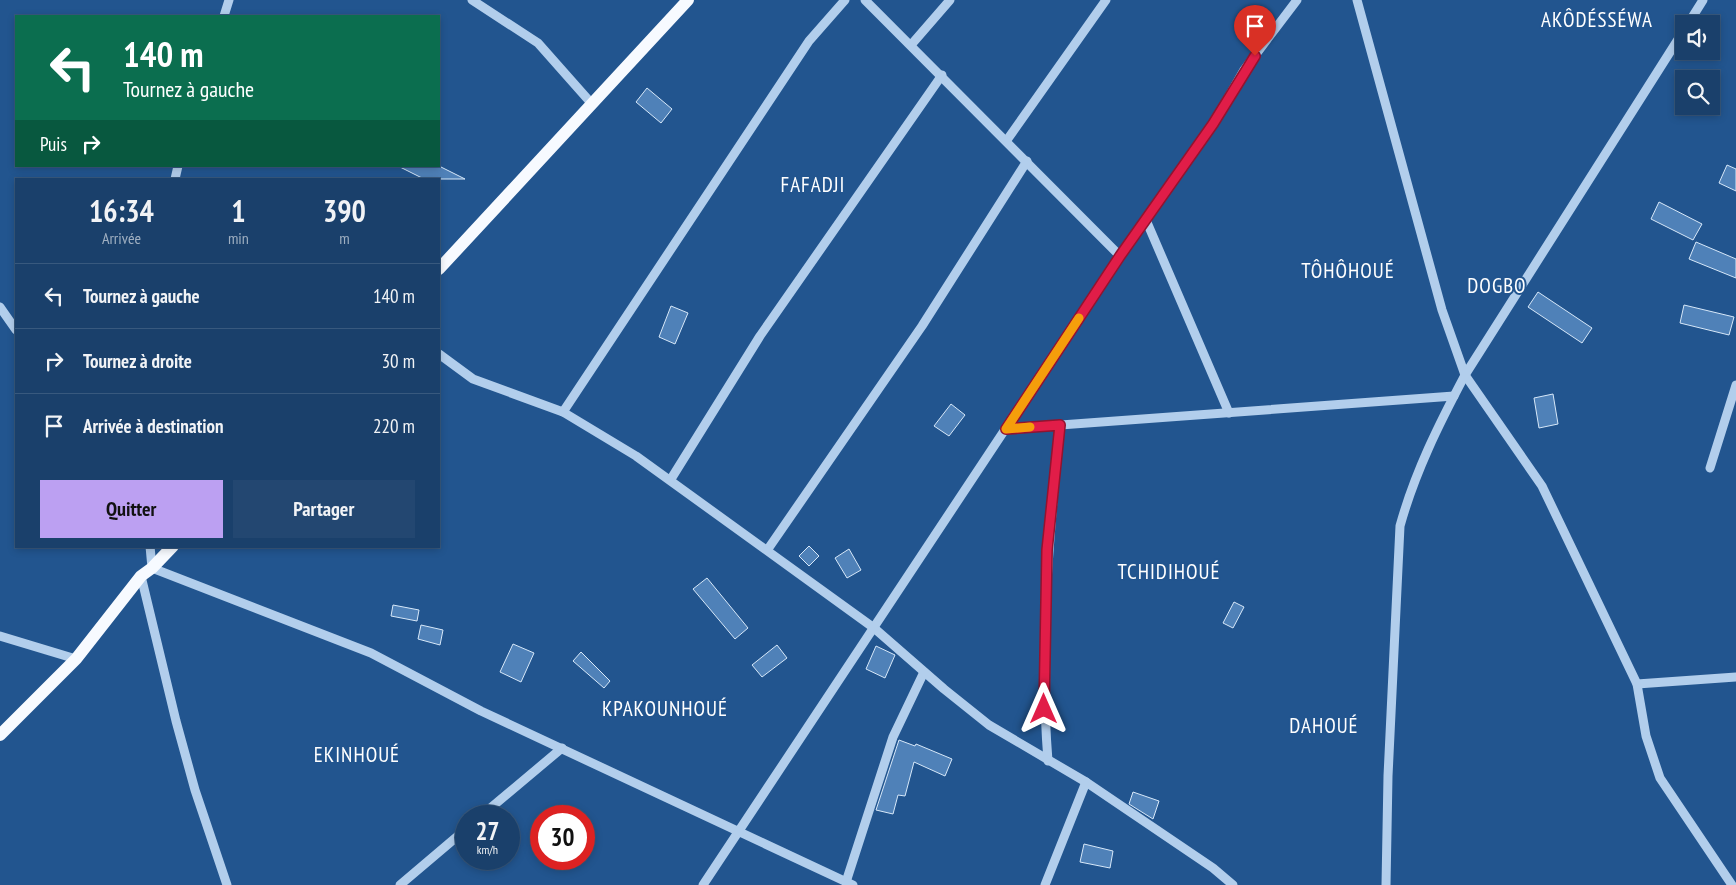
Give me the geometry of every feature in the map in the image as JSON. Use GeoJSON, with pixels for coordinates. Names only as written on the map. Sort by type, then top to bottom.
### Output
{"type":"FeatureCollection","features":[{"type":"Feature","properties":{"kind":"main road"},"geometry":{"type":"LineString","coordinates":[[440,268],[688,0]]}},
{"type":"Feature","properties":{"kind":"main road"},"geometry":{"type":"LineString","coordinates":[[0,735],[76,659],[147,572],[172,548]]}},
{"type":"Feature","properties":{"kind":"street"},"geometry":{"type":"LineString","coordinates":[[224,15],[229,0]]}},
{"type":"Feature","properties":{"kind":"street"},"geometry":{"type":"LineString","coordinates":[[472,0],[538,43],[592,104]]}},
{"type":"Feature","properties":{"kind":"street"},"geometry":{"type":"LineString","coordinates":[[563,412],[809,41],[845,0]]}},
{"type":"Feature","properties":{"kind":"street"},"geometry":{"type":"LineString","coordinates":[[865,0],[1027,160],[1120,256]]}},
{"type":"Feature","properties":{"kind":"street"},"geometry":{"type":"LineString","coordinates":[[911,45],[950,0]]}},
{"type":"Feature","properties":{"kind":"street"},"geometry":{"type":"LineString","coordinates":[[1006,140],[1106,0]]}},
{"type":"Feature","properties":{"kind":"street"},"geometry":{"type":"LineString","coordinates":[[703,885],[1120,256],[1213,124],[1244,70],[1297,0]]}},
{"type":"Feature","properties":{"kind":"street"},"geometry":{"type":"LineString","coordinates":[[1357,0],[1442,310],[1465,375],[1542,486],[1637,684],[1646,736],[1660,778],[1732,885]]}},
{"type":"Feature","properties":{"kind":"street"},"geometry":{"type":"LineString","coordinates":[[1694,15],[1703,0]]}},
{"type":"Feature","properties":{"kind":"street"},"geometry":{"type":"LineString","coordinates":[[1386,885],[1389,747],[1400,526],[1411,487],[1434,433],[1465,375],[1675,44]]}},
{"type":"Feature","properties":{"kind":"street"},"geometry":{"type":"LineString","coordinates":[[671,479],[760,336],[942,75]]}},
{"type":"Feature","properties":{"kind":"street"},"geometry":{"type":"LineString","coordinates":[[768,549],[922,326],[1027,160]]}},
{"type":"Feature","properties":{"kind":"street"},"geometry":{"type":"LineString","coordinates":[[1146,220],[1229,413]]}},
{"type":"Feature","properties":{"kind":"street"},"geometry":{"type":"LineString","coordinates":[[0,307],[15,329]]}},
{"type":"Feature","properties":{"kind":"street"},"geometry":{"type":"LineString","coordinates":[[440,355],[473,379],[563,412],[671,479],[874,628],[989,725],[1086,782],[1213,868],[1233,885]]}},
{"type":"Feature","properties":{"kind":"street"},"geometry":{"type":"LineString","coordinates":[[1710,468],[1736,385]]}},
{"type":"Feature","properties":{"kind":"street"},"geometry":{"type":"LineString","coordinates":[[1006,429],[1454,396]]}},
{"type":"Feature","properties":{"kind":"street"},"geometry":{"type":"LineString","coordinates":[[1048,761],[1044,709],[1044,616],[1047,550],[1060,425]]}},
{"type":"Feature","properties":{"kind":"street"},"geometry":{"type":"LineString","coordinates":[[150,548],[147,572],[176,721],[195,790],[227,885]]}},
{"type":"Feature","properties":{"kind":"street"},"geometry":{"type":"LineString","coordinates":[[147,572],[371,653],[481,711],[739,830],[843,882],[893,737],[924,672]]}},
{"type":"Feature","properties":{"kind":"street"},"geometry":{"type":"LineString","coordinates":[[0,636],[76,659]]}},
{"type":"Feature","properties":{"kind":"street"},"geometry":{"type":"LineString","coordinates":[[1637,684],[1736,677]]}},
{"type":"Feature","properties":{"kind":"street"},"geometry":{"type":"LineString","coordinates":[[494,805],[562,748]]}},
{"type":"Feature","properties":{"kind":"street"},"geometry":{"type":"LineString","coordinates":[[1045,885],[1086,782]]}},
{"type":"Feature","properties":{"kind":"street"},"geometry":{"type":"LineString","coordinates":[[400,885],[455,838]]}},
{"type":"Feature","properties":{"kind":"building"},"geometry":{"type":"Polygon","coordinates":[[[647,88],[672,109],[661,123],[636,102],[647,88]]]}},
{"type":"Feature","properties":{"kind":"building"},"geometry":{"type":"Polygon","coordinates":[[[1727,165],[1736,169],[1736,191],[1719,183],[1727,165]]]}},
{"type":"Feature","properties":{"kind":"building"},"geometry":{"type":"Polygon","coordinates":[[[440,166],[465,179],[440,179],[422,178],[400,167],[440,166]]]}},
{"type":"Feature","properties":{"kind":"building"},"geometry":{"type":"Polygon","coordinates":[[[1659,202],[1702,224],[1693,240],[1651,219],[1659,202]]]}},
{"type":"Feature","properties":{"kind":"building"},"geometry":{"type":"Polygon","coordinates":[[[1696,242],[1736,259],[1736,278],[1689,259],[1696,242]]]}},
{"type":"Feature","properties":{"kind":"building"},"geometry":{"type":"Polygon","coordinates":[[[1538,292],[1592,328],[1582,343],[1528,307],[1538,292]]]}},
{"type":"Feature","properties":{"kind":"building"},"geometry":{"type":"Polygon","coordinates":[[[1684,305],[1734,317],[1729,335],[1680,323],[1684,305]]]}},
{"type":"Feature","properties":{"kind":"building"},"geometry":{"type":"Polygon","coordinates":[[[671,306],[688,313],[675,344],[659,337],[671,306]]]}},
{"type":"Feature","properties":{"kind":"building"},"geometry":{"type":"Polygon","coordinates":[[[1553,394],[1558,424],[1539,428],[1534,398],[1553,394]]]}},
{"type":"Feature","properties":{"kind":"building"},"geometry":{"type":"Polygon","coordinates":[[[951,404],[965,415],[949,436],[934,426],[951,404]]]}},
{"type":"Feature","properties":{"kind":"building"},"geometry":{"type":"Polygon","coordinates":[[[809,546],[819,556],[809,566],[799,556],[809,546]]]}},
{"type":"Feature","properties":{"kind":"building"},"geometry":{"type":"Polygon","coordinates":[[[849,549],[861,570],[847,578],[835,558],[849,549]]]}},
{"type":"Feature","properties":{"kind":"building"},"geometry":{"type":"Polygon","coordinates":[[[707,578],[748,628],[735,639],[693,589],[707,578]]]}},
{"type":"Feature","properties":{"kind":"building"},"geometry":{"type":"Polygon","coordinates":[[[1234,602],[1244,607],[1233,628],[1223,623],[1234,602]]]}},
{"type":"Feature","properties":{"kind":"building"},"geometry":{"type":"Polygon","coordinates":[[[393,605],[419,610],[417,621],[391,616],[393,605]]]}},
{"type":"Feature","properties":{"kind":"building"},"geometry":{"type":"Polygon","coordinates":[[[421,625],[443,630],[440,645],[418,639],[421,625]]]}},
{"type":"Feature","properties":{"kind":"building"},"geometry":{"type":"Polygon","coordinates":[[[513,644],[534,653],[521,682],[500,672],[513,644]]]}},
{"type":"Feature","properties":{"kind":"building"},"geometry":{"type":"Polygon","coordinates":[[[777,645],[787,658],[762,677],[752,665],[777,645]]]}},
{"type":"Feature","properties":{"kind":"building"},"geometry":{"type":"Polygon","coordinates":[[[876,646],[895,655],[885,678],[866,669],[876,646]]]}},
{"type":"Feature","properties":{"kind":"building"},"geometry":{"type":"Polygon","coordinates":[[[581,652],[610,681],[604,688],[573,661],[581,652]]]}},
{"type":"Feature","properties":{"kind":"building"},"geometry":{"type":"Polygon","coordinates":[[[899,740],[915,746],[916,744],[952,759],[945,776],[914,762],[905,796],[898,795],[893,814],[876,810],[899,740]]]}},
{"type":"Feature","properties":{"kind":"building"},"geometry":{"type":"Polygon","coordinates":[[[1133,792],[1159,801],[1153,819],[1129,804],[1133,792]]]}},
{"type":"Feature","properties":{"kind":"building"},"geometry":{"type":"Polygon","coordinates":[[[1084,844],[1113,851],[1110,868],[1080,862],[1084,844]]]}},
{"type":"Feature","properties":{"kind":"slow traffic"},"geometry":{"type":"LineString","coordinates":[[1030,427],[1006,429],[1079,318]]}},
{"type":"Feature","properties":{"kind":"district","name":"AKÔDÉSSÉWA"},"geometry":{"type":"Point","coordinates":[1597,19]}},
{"type":"Feature","properties":{"kind":"district","name":"FAFADJI"},"geometry":{"type":"Point","coordinates":[813,184]}},
{"type":"Feature","properties":{"kind":"district","name":"TÔHÔHOUÉ"},"geometry":{"type":"Point","coordinates":[1348,270]}},
{"type":"Feature","properties":{"kind":"district","name":"DOGBO"},"geometry":{"type":"Point","coordinates":[1497,285]}},
{"type":"Feature","properties":{"kind":"district","name":"TCHIDIHOUÉ"},"geometry":{"type":"Point","coordinates":[1169,571]}},
{"type":"Feature","properties":{"kind":"district","name":"KPAKOUNHOUÉ"},"geometry":{"type":"Point","coordinates":[665,708]}},
{"type":"Feature","properties":{"kind":"district","name":"DAHOUÉ"},"geometry":{"type":"Point","coordinates":[1324,725]}},
{"type":"Feature","properties":{"kind":"district","name":"EKINHOUÉ"},"geometry":{"type":"Point","coordinates":[357,754]}},
{"type":"Feature","properties":{"kind":"route"},"geometry":{"type":"LineString","coordinates":[[1044,709],[1044,616],[1047,550],[1060,425],[1006,429],[1120,256],[1172,186],[1213,124],[1244,70],[1255,56]]}}]}
